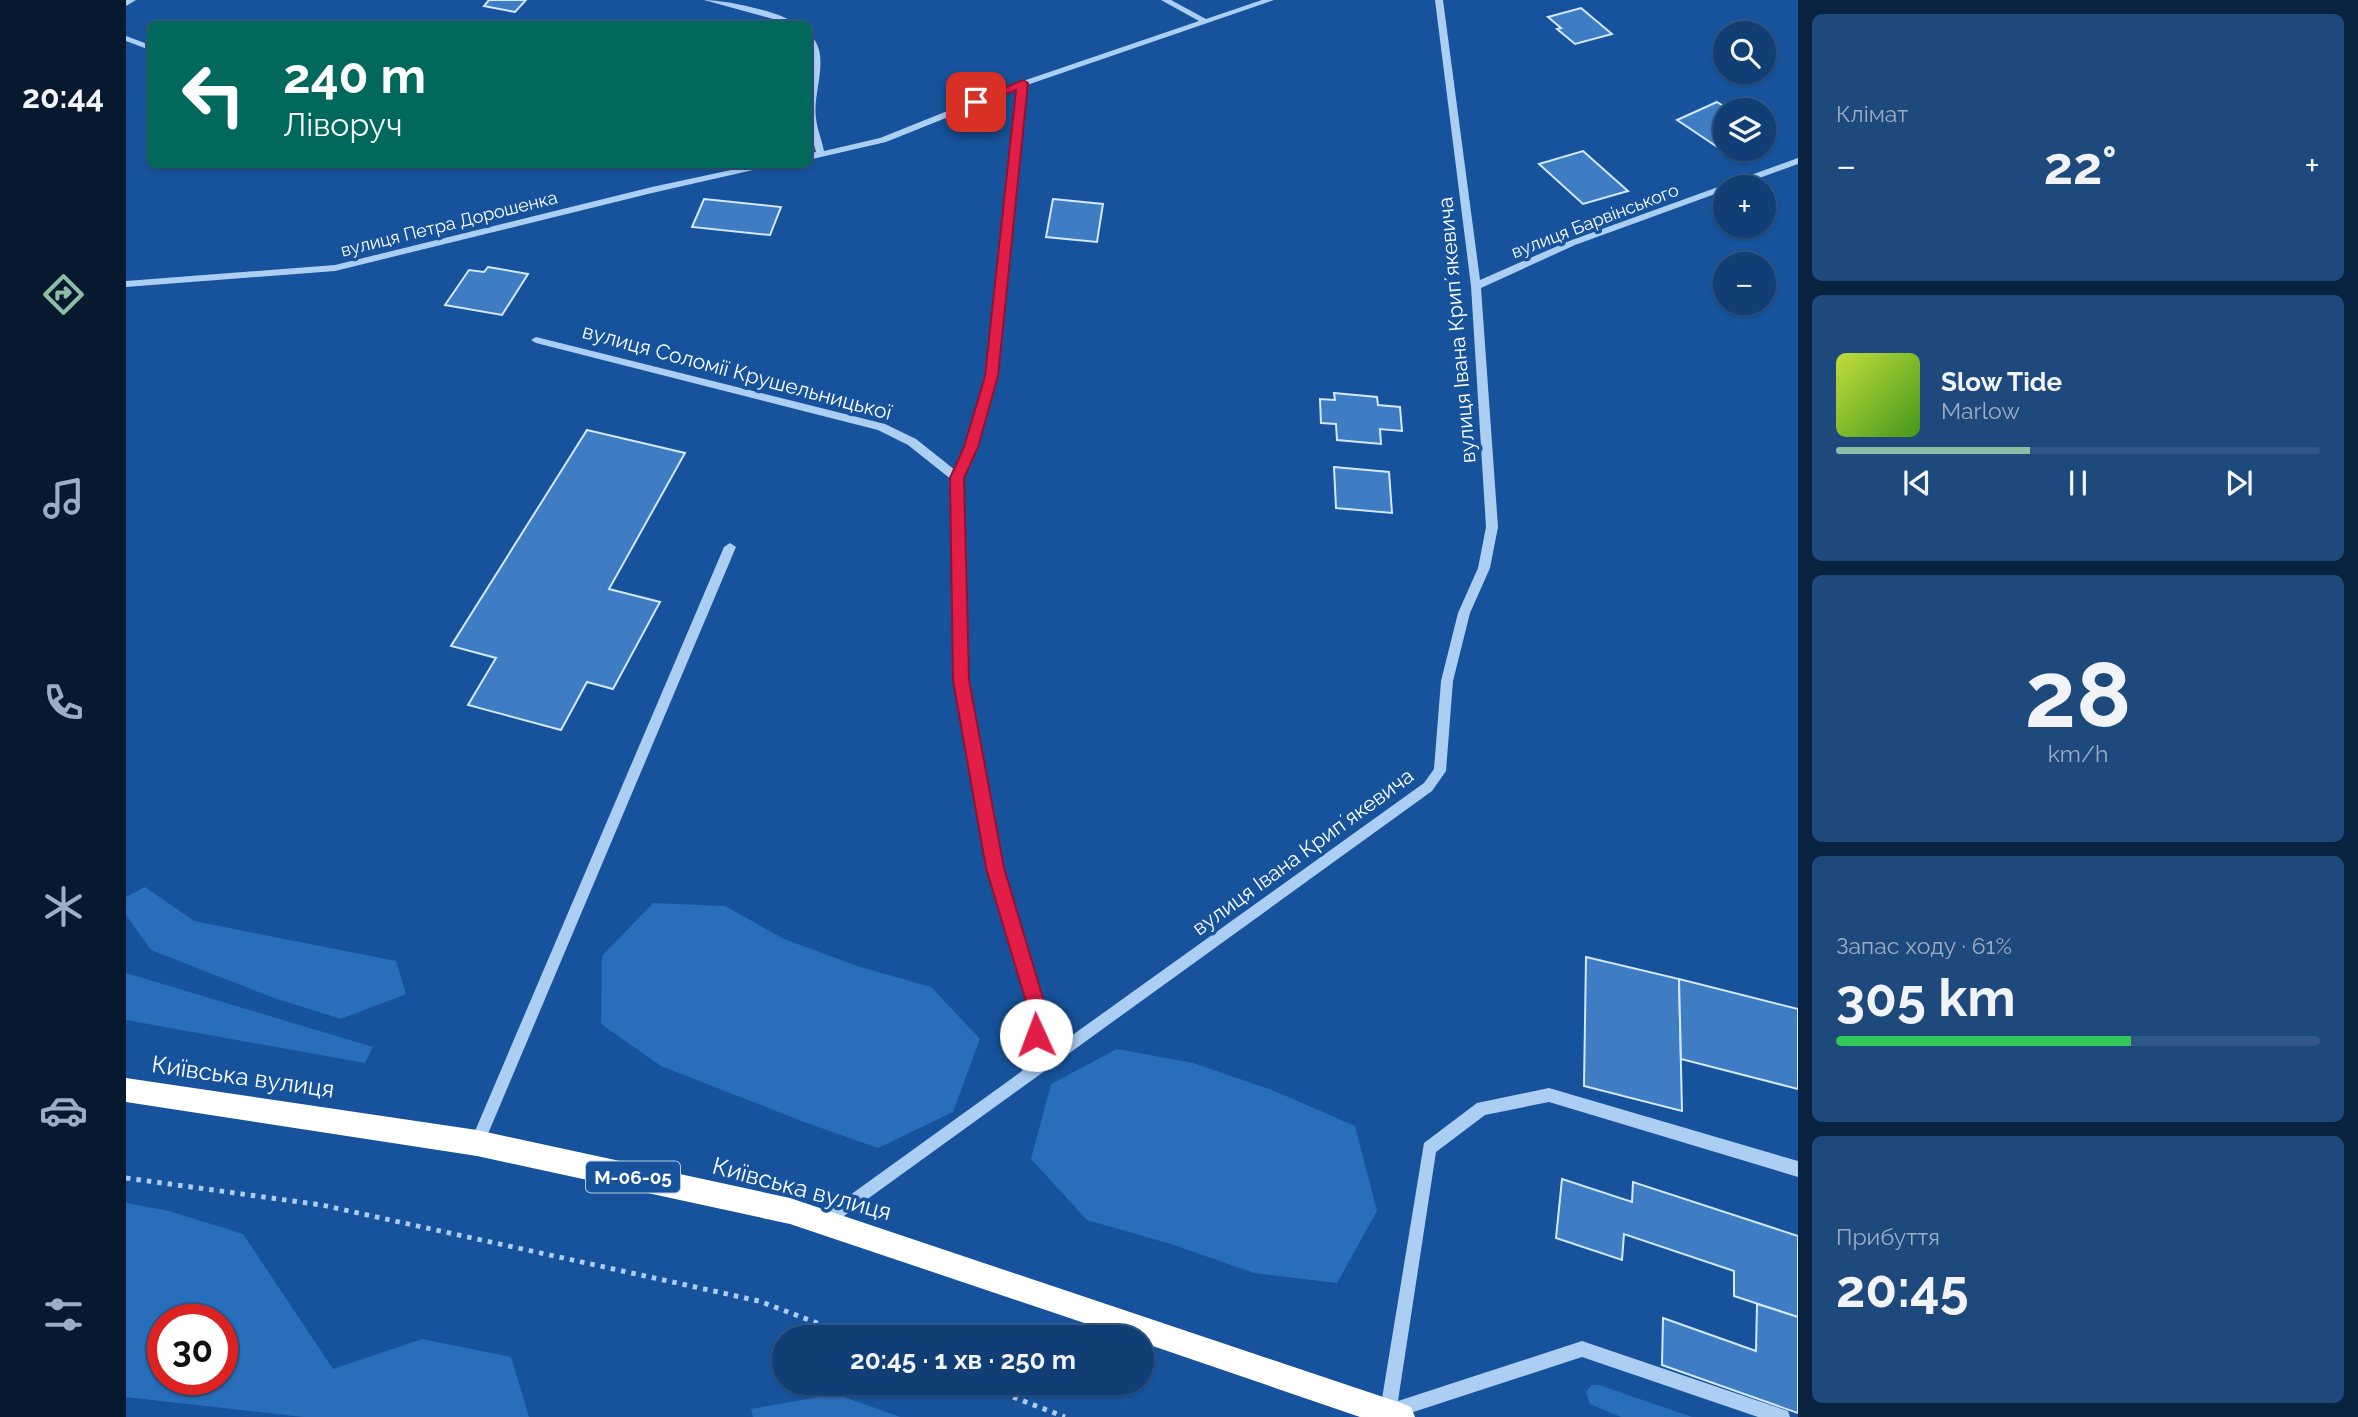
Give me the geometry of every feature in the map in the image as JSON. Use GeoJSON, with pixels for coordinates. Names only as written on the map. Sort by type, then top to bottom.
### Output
{"type":"FeatureCollection","features":[{"type":"Feature","properties":{"kind":"highway","name":"Київська вулиця"},"geometry":{"type":"LineString","coordinates":[[126,1090],[477,1143],[826,1221],[1392,1415]]}},
{"type":"Feature","properties":{"kind":"street"},"geometry":{"type":"LineString","coordinates":[[126,4],[132,0]]}},
{"type":"Feature","properties":{"kind":"street"},"geometry":{"type":"LineString","coordinates":[[708,0],[786,21]]}},
{"type":"Feature","properties":{"kind":"street"},"geometry":{"type":"LineString","coordinates":[[1165,0],[1206,22]]}},
{"type":"Feature","properties":{"kind":"street"},"geometry":{"type":"LineString","coordinates":[[812,156],[883,140],[1023,83],[1270,0]]}},
{"type":"Feature","properties":{"kind":"street","name":"вулиця Івана Крипʼякевича"},"geometry":{"type":"LineString","coordinates":[[826,1221],[1428,787],[1440,771],[1447,681],[1464,613],[1484,568],[1492,527],[1476,286],[1439,0]]}},
{"type":"Feature","properties":{"kind":"street"},"geometry":{"type":"LineString","coordinates":[[126,38],[147,47]]}},
{"type":"Feature","properties":{"kind":"street"},"geometry":{"type":"LineString","coordinates":[[812,44],[817,55],[812,99]]}},
{"type":"Feature","properties":{"kind":"street"},"geometry":{"type":"LineString","coordinates":[[1023,83],[992,376],[971,447],[957,478],[961,680],[995,868],[1039,1015],[1029,1074]]}},
{"type":"Feature","properties":{"kind":"street"},"geometry":{"type":"LineString","coordinates":[[812,123],[821,155]]}},
{"type":"Feature","properties":{"kind":"street","name":"вулиця Барвінського"},"geometry":{"type":"LineString","coordinates":[[1759,175],[1798,161]]}},
{"type":"Feature","properties":{"kind":"street","name":"вулиця Петра Дорошенка"},"geometry":{"type":"LineString","coordinates":[[126,284],[335,268],[639,193],[756,168]]}},
{"type":"Feature","properties":{"kind":"street","name":"вулиця Барвінського"},"geometry":{"type":"LineString","coordinates":[[1476,286],[1572,243],[1713,192]]}},
{"type":"Feature","properties":{"kind":"street","name":"вулиця Соломії Крушельницької"},"geometry":{"type":"LineString","coordinates":[[536,340],[881,427],[912,442],[957,478]]}},
{"type":"Feature","properties":{"kind":"street"},"geometry":{"type":"LineString","coordinates":[[477,1143],[730,547]]}},
{"type":"Feature","properties":{"kind":"street"},"geometry":{"type":"LineString","coordinates":[[1782,1417],[1582,1349],[1392,1415],[1429,1148],[1482,1108],[1549,1095],[1798,1169]]}},
{"type":"Feature","properties":{"kind":"path"},"geometry":{"type":"LineString","coordinates":[[126,1178],[322,1205],[760,1301],[823,1325]]}},
{"type":"Feature","properties":{"kind":"path"},"geometry":{"type":"LineString","coordinates":[[1008,1395],[1065,1417]]}},
{"type":"Feature","properties":{"kind":"shaded area"},"geometry":{"type":"Polygon","coordinates":[[[145,887],[194,921],[396,961],[406,994],[341,1019],[274,998],[151,950],[126,915],[126,897],[145,887]]]}},
{"type":"Feature","properties":{"kind":"shaded area"},"geometry":{"type":"Polygon","coordinates":[[[653,903],[725,906],[784,939],[857,966],[931,987],[980,1039],[953,1112],[878,1148],[661,1066],[601,1024],[602,956],[653,903]]]}},
{"type":"Feature","properties":{"kind":"shaded area"},"geometry":{"type":"Polygon","coordinates":[[[126,973],[373,1047],[365,1063],[126,1020],[126,973]]]}},
{"type":"Feature","properties":{"kind":"shaded area"},"geometry":{"type":"Polygon","coordinates":[[[1117,1049],[1193,1063],[1272,1090],[1355,1126],[1377,1211],[1337,1283],[1254,1273],[1171,1244],[1087,1220],[1031,1159],[1051,1084],[1117,1049]]]}},
{"type":"Feature","properties":{"kind":"shaded area"},"geometry":{"type":"Polygon","coordinates":[[[126,1203],[169,1211],[243,1234],[333,1369],[422,1339],[511,1357],[529,1417],[303,1417],[126,1397],[126,1203]]]}},
{"type":"Feature","properties":{"kind":"shaded area"},"geometry":{"type":"Polygon","coordinates":[[[1592,1385],[1599,1385],[1692,1417],[1621,1417],[1590,1404],[1586,1392],[1592,1385]]]}},
{"type":"Feature","properties":{"kind":"shaded area"},"geometry":{"type":"Polygon","coordinates":[[[839,1395],[900,1417],[753,1417],[751,1409],[839,1395]]]}},
{"type":"Feature","properties":{"kind":"building"},"geometry":{"type":"Polygon","coordinates":[[[489,0],[526,0],[515,12],[484,6],[489,0]]]}},
{"type":"Feature","properties":{"kind":"building"},"geometry":{"type":"Polygon","coordinates":[[[1581,8],[1612,34],[1575,44],[1557,29],[1561,28],[1548,17],[1581,8]]]}},
{"type":"Feature","properties":{"kind":"building"},"geometry":{"type":"Polygon","coordinates":[[[1713,104],[1713,144],[1677,120],[1713,104]]]}},
{"type":"Feature","properties":{"kind":"building"},"geometry":{"type":"Polygon","coordinates":[[[1583,151],[1628,191],[1583,204],[1539,164],[1583,151]]]}},
{"type":"Feature","properties":{"kind":"building"},"geometry":{"type":"Polygon","coordinates":[[[704,199],[781,207],[770,235],[692,227],[704,199]]]}},
{"type":"Feature","properties":{"kind":"building"},"geometry":{"type":"Polygon","coordinates":[[[1053,199],[1103,204],[1097,242],[1046,237],[1053,199]]]}},
{"type":"Feature","properties":{"kind":"building"},"geometry":{"type":"Polygon","coordinates":[[[488,267],[528,274],[502,315],[445,305],[469,270],[484,272],[488,267]]]}},
{"type":"Feature","properties":{"kind":"building"},"geometry":{"type":"Polygon","coordinates":[[[1334,393],[1377,397],[1378,405],[1400,407],[1402,431],[1380,429],[1381,444],[1337,440],[1336,424],[1321,423],[1320,399],[1335,400],[1334,393]]]}},
{"type":"Feature","properties":{"kind":"building"},"geometry":{"type":"Polygon","coordinates":[[[587,430],[685,453],[609,589],[660,602],[613,689],[587,682],[561,730],[468,705],[496,658],[451,646],[587,430]]]}},
{"type":"Feature","properties":{"kind":"building"},"geometry":{"type":"Polygon","coordinates":[[[1334,467],[1389,472],[1392,513],[1336,508],[1334,467]]]}},
{"type":"Feature","properties":{"kind":"building"},"geometry":{"type":"Polygon","coordinates":[[[1586,957],[1679,979],[1682,1111],[1584,1086],[1586,957]]]}},
{"type":"Feature","properties":{"kind":"building"},"geometry":{"type":"Polygon","coordinates":[[[1679,979],[1798,1009],[1798,1089],[1681,1059],[1679,979]]]}},
{"type":"Feature","properties":{"kind":"building"},"geometry":{"type":"Polygon","coordinates":[[[1562,1179],[1632,1202],[1633,1182],[1798,1236],[1798,1317],[1734,1296],[1734,1271],[1624,1234],[1622,1260],[1556,1238],[1562,1179]]]}},
{"type":"Feature","properties":{"kind":"building"},"geometry":{"type":"Polygon","coordinates":[[[1757,1304],[1798,1317],[1798,1413],[1662,1365],[1663,1318],[1756,1351],[1757,1304]]]}},
{"type":"Feature","properties":{"kind":"route"},"geometry":{"type":"LineString","coordinates":[[976,102],[1023,83],[992,376],[971,447],[957,478],[961,680],[995,868],[1039,1015],[1036,1035]]}}]}
